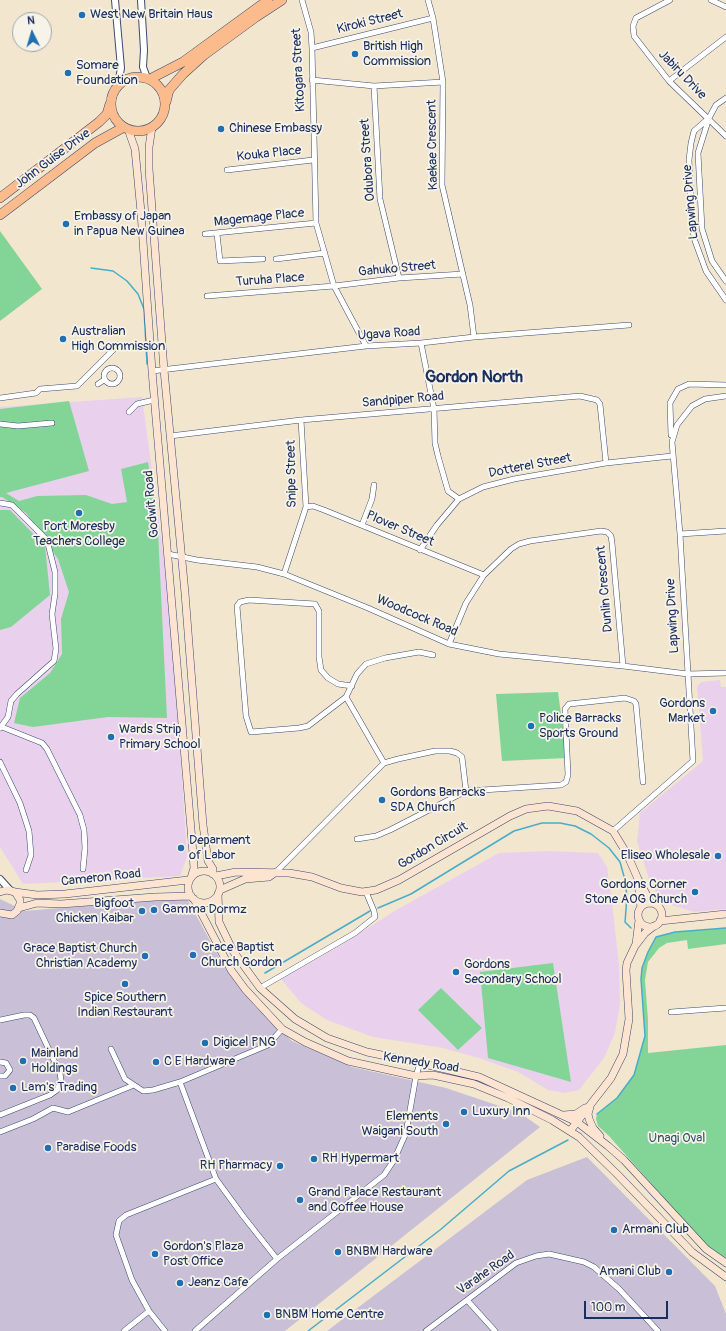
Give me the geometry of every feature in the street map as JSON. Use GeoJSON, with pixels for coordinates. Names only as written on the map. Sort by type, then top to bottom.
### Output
{"type":"FeatureCollection","features":[{"type":"Feature","properties":{"kind":"highway"},"geometry":{"type":"LineString","coordinates":[[148,78],[161,88],[166,102],[161,120],[152,127],[138,131],[126,128],[114,116],[111,102],[113,92],[118,85],[132,77],[148,78],[183,62],[268,0]]}},
{"type":"Feature","properties":{"kind":"highway"},"geometry":{"type":"LineString","coordinates":[[165,109],[166,94],[183,74],[204,55],[250,20],[282,0]]}},
{"type":"Feature","properties":{"kind":"highway","name":"John Guise Drive"},"geometry":{"type":"LineString","coordinates":[[0,198],[100,122],[106,114],[111,102]]}},
{"type":"Feature","properties":{"kind":"highway","name":"John Guise Drive"},"geometry":{"type":"LineString","coordinates":[[0,215],[94,143],[126,128]]}},
{"type":"Feature","properties":{"kind":"main road","name":"Godwit Road"},"geometry":{"type":"LineString","coordinates":[[152,127],[149,147],[150,169],[164,370],[185,593],[203,825],[208,861],[213,869],[214,875]]}},
{"type":"Feature","properties":{"kind":"main road","name":"Godwit Road"},"geometry":{"type":"LineString","coordinates":[[126,128],[135,149],[137,165],[154,400],[192,841],[194,868],[190,879]]}},
{"type":"Feature","properties":{"kind":"main road","name":"Gordon Circuit"},"geometry":{"type":"LineString","coordinates":[[214,875],[236,872],[276,872],[306,876],[341,888],[366,892],[376,890],[399,880],[487,828],[526,809],[548,806],[577,811],[613,830]]}},
{"type":"Feature","properties":{"kind":"main road"},"geometry":{"type":"LineString","coordinates":[[613,830],[627,854],[651,903],[660,910],[679,918]]}},
{"type":"Feature","properties":{"kind":"main road"},"geometry":{"type":"LineString","coordinates":[[199,872],[208,872],[214,875],[219,881],[219,892],[215,898],[207,903],[192,898],[188,890],[190,879],[199,872]]}},
{"type":"Feature","properties":{"kind":"main road","name":"Gordon Circuit"},"geometry":{"type":"LineString","coordinates":[[219,892],[245,879],[269,877],[276,872]]}},
{"type":"Feature","properties":{"kind":"main road","name":"Cameron Road"},"geometry":{"type":"LineString","coordinates":[[0,892],[13,891],[37,895],[65,894],[190,879]]}},
{"type":"Feature","properties":{"kind":"main road"},"geometry":{"type":"LineString","coordinates":[[570,1131],[611,1078],[623,1054],[629,1019],[626,970],[635,946],[639,920],[638,913],[641,907],[638,879]]}},
{"type":"Feature","properties":{"kind":"main road"},"geometry":{"type":"LineString","coordinates":[[13,891],[20,900],[19,908]]}},
{"type":"Feature","properties":{"kind":"main road","name":"Kennedy Road"},"geometry":{"type":"LineString","coordinates":[[219,892],[218,917],[223,932],[244,968],[260,988],[295,1019],[327,1038],[367,1052],[479,1077],[577,1122],[608,1146],[706,1249],[725,1263]]}},
{"type":"Feature","properties":{"kind":"main road","name":"Cameron Road"},"geometry":{"type":"LineString","coordinates":[[1,915],[12,915],[19,908],[37,903],[61,904],[155,897],[192,898]]}},
{"type":"Feature","properties":{"kind":"main road","name":"Kennedy Road"},"geometry":{"type":"LineString","coordinates":[[192,898],[231,970],[245,989],[282,1029],[305,1042],[348,1061],[416,1076],[433,1075],[485,1088],[531,1108],[570,1131],[618,1175],[641,1201],[692,1252],[713,1269],[726,1277]]}},
{"type":"Feature","properties":{"kind":"main road"},"geometry":{"type":"LineString","coordinates":[[641,907],[651,903]]}},
{"type":"Feature","properties":{"kind":"main road"},"geometry":{"type":"LineString","coordinates":[[660,910],[660,921]]}},
{"type":"Feature","properties":{"kind":"main road"},"geometry":{"type":"LineString","coordinates":[[635,946],[645,933],[660,921],[726,914]]}},
{"type":"Feature","properties":{"kind":"main road"},"geometry":{"type":"LineString","coordinates":[[639,920],[646,926],[654,926]]}},
{"type":"Feature","properties":{"kind":"main road"},"geometry":{"type":"LineString","coordinates":[[551,1111],[560,1115],[570,1116],[591,1105]]}},
{"type":"Feature","properties":{"kind":"main road"},"geometry":{"type":"LineString","coordinates":[[591,1105],[588,1114],[593,1128],[608,1146]]}},
{"type":"Feature","properties":{"kind":"street"},"geometry":{"type":"LineString","coordinates":[[115,0],[121,68],[118,85]]}},
{"type":"Feature","properties":{"kind":"street"},"geometry":{"type":"LineString","coordinates":[[141,0],[144,50],[142,67],[148,78]]}},
{"type":"Feature","properties":{"kind":"street","name":"Kitogara Street"},"geometry":{"type":"LineString","coordinates":[[302,0],[310,32],[312,48],[313,160],[316,223],[334,286],[366,346]]}},
{"type":"Feature","properties":{"kind":"street","name":"Kaekae Crescent"},"geometry":{"type":"LineString","coordinates":[[428,0],[433,18],[443,82],[442,185],[463,274],[474,337]]}},
{"type":"Feature","properties":{"kind":"street","name":"Jabiru Drive"},"geometry":{"type":"LineString","coordinates":[[670,0],[641,15],[633,23],[633,31],[636,42],[669,81],[726,136]]}},
{"type":"Feature","properties":{"kind":"street"},"geometry":{"type":"LineString","coordinates":[[711,0],[726,7]]}},
{"type":"Feature","properties":{"kind":"street","name":"Kiroki Street"},"geometry":{"type":"LineString","coordinates":[[312,48],[433,18]]}},
{"type":"Feature","properties":{"kind":"street"},"geometry":{"type":"LineString","coordinates":[[669,81],[726,37]]}},
{"type":"Feature","properties":{"kind":"street"},"geometry":{"type":"LineString","coordinates":[[312,80],[374,86],[443,82]]}},
{"type":"Feature","properties":{"kind":"street","name":"Odubora Street"},"geometry":{"type":"LineString","coordinates":[[374,86],[380,199],[399,278]]}},
{"type":"Feature","properties":{"kind":"street"},"geometry":{"type":"LineString","coordinates":[[726,98],[716,105],[709,118],[695,129],[691,143],[689,160],[692,226],[695,241],[706,271],[726,300]]}},
{"type":"Feature","properties":{"kind":"street","name":"Lapwing Drive"},"geometry":{"type":"LineString","coordinates":[[709,118],[698,153],[702,229],[708,252],[726,281]]}},
{"type":"Feature","properties":{"kind":"street","name":"Kouka Place"},"geometry":{"type":"LineString","coordinates":[[228,170],[313,160]]}},
{"type":"Feature","properties":{"kind":"street","name":"Magemage Place"},"geometry":{"type":"LineString","coordinates":[[205,234],[316,223]]}},
{"type":"Feature","properties":{"kind":"street"},"geometry":{"type":"LineString","coordinates":[[217,234],[220,261],[263,259]]}},
{"type":"Feature","properties":{"kind":"street"},"geometry":{"type":"LineString","coordinates":[[276,259],[325,253]]}},
{"type":"Feature","properties":{"kind":"street","name":"Gahuko Street"},"geometry":{"type":"LineString","coordinates":[[334,286],[399,278],[463,274]]}},
{"type":"Feature","properties":{"kind":"street","name":"Turuha Place"},"geometry":{"type":"LineString","coordinates":[[207,296],[334,286]]}},
{"type":"Feature","properties":{"kind":"street","name":"Ugava Road"},"geometry":{"type":"LineString","coordinates":[[152,372],[366,346],[421,343],[474,337],[628,325]]}},
{"type":"Feature","properties":{"kind":"street"},"geometry":{"type":"LineString","coordinates":[[421,343],[434,409],[435,443],[442,472],[448,491],[459,499]]}},
{"type":"Feature","properties":{"kind":"street"},"geometry":{"type":"LineString","coordinates":[[0,398],[36,393],[40,388],[78,386],[118,345]]}},
{"type":"Feature","properties":{"kind":"street"},"geometry":{"type":"LineString","coordinates":[[100,364],[107,369],[114,368],[118,370],[120,374],[120,380],[116,384],[111,385],[104,380]]}},
{"type":"Feature","properties":{"kind":"street"},"geometry":{"type":"LineString","coordinates":[[104,380],[104,373],[107,369]]}},
{"type":"Feature","properties":{"kind":"street"},"geometry":{"type":"LineString","coordinates":[[98,384],[104,380]]}},
{"type":"Feature","properties":{"kind":"street"},"geometry":{"type":"LineString","coordinates":[[672,442],[670,403],[678,389],[689,384],[726,385]]}},
{"type":"Feature","properties":{"kind":"street","name":"Lapwing Drive"},"geometry":{"type":"LineString","coordinates":[[613,830],[693,761],[680,534],[672,456],[672,442],[677,425],[692,406],[705,399],[726,396]]}},
{"type":"Feature","properties":{"kind":"street","name":"Sandpiper Road"},"geometry":{"type":"LineString","coordinates":[[170,436],[301,420],[587,397],[597,400],[600,404],[606,463]]}},
{"type":"Feature","properties":{"kind":"street"},"geometry":{"type":"LineString","coordinates":[[129,412],[137,404],[154,400]]}},
{"type":"Feature","properties":{"kind":"street","name":"Snipe Street"},"geometry":{"type":"LineString","coordinates":[[284,574],[306,507],[301,420]]}},
{"type":"Feature","properties":{"kind":"street"},"geometry":{"type":"LineString","coordinates":[[0,424],[18,426],[52,423]]}},
{"type":"Feature","properties":{"kind":"street","name":"Dotterel Street"},"geometry":{"type":"LineString","coordinates":[[420,550],[437,525],[459,499],[484,487],[500,482],[606,463],[672,456]]}},
{"type":"Feature","properties":{"kind":"street"},"geometry":{"type":"LineString","coordinates":[[362,525],[372,499],[374,485]]}},
{"type":"Feature","properties":{"kind":"street"},"geometry":{"type":"LineString","coordinates":[[0,503],[12,505],[47,540],[55,572],[55,594],[52,614],[56,648],[54,661],[11,701],[8,717],[1,727],[42,743],[47,748],[80,815],[84,830],[85,848],[83,869]]}},
{"type":"Feature","properties":{"kind":"street","name":"Plover Street"},"geometry":{"type":"LineString","coordinates":[[306,507],[317,507],[484,575]]}},
{"type":"Feature","properties":{"kind":"street","name":"Dunlin Crescent"},"geometry":{"type":"LineString","coordinates":[[449,644],[466,603],[484,575],[504,554],[519,544],[566,534],[601,531],[607,532],[611,536],[614,555],[623,666]]}},
{"type":"Feature","properties":{"kind":"street"},"geometry":{"type":"LineString","coordinates":[[680,534],[726,531]]}},
{"type":"Feature","properties":{"kind":"street","name":"Woodcock Road"},"geometry":{"type":"LineString","coordinates":[[168,554],[257,567],[284,574],[368,608],[449,644],[499,654],[688,674],[726,673]]}},
{"type":"Feature","properties":{"kind":"street"},"geometry":{"type":"LineString","coordinates":[[352,686],[338,684],[328,678],[321,670],[319,657],[319,611],[315,604],[249,600],[240,602],[238,606],[246,716],[251,732],[308,726],[346,697],[352,686],[357,674],[366,664],[419,652],[433,655]]}},
{"type":"Feature","properties":{"kind":"street"},"geometry":{"type":"LineString","coordinates":[[346,697],[384,764]]}},
{"type":"Feature","properties":{"kind":"street"},"geometry":{"type":"LineString","coordinates":[[357,839],[376,836],[390,830],[466,791],[562,785],[566,782],[568,775],[566,706],[577,703],[625,698],[631,699],[636,704],[643,782]]}},
{"type":"Feature","properties":{"kind":"street"},"geometry":{"type":"LineString","coordinates":[[276,872],[384,764],[398,759],[435,752],[450,751],[457,753],[462,758],[466,791]]}},
{"type":"Feature","properties":{"kind":"street"},"geometry":{"type":"LineString","coordinates":[[0,762],[20,803],[29,831],[31,855],[26,870]]}},
{"type":"Feature","properties":{"kind":"street"},"geometry":{"type":"LineString","coordinates":[[0,880],[13,891]]}},
{"type":"Feature","properties":{"kind":"street"},"geometry":{"type":"LineString","coordinates":[[260,988],[355,933],[375,917],[366,892]]}},
{"type":"Feature","properties":{"kind":"street"},"geometry":{"type":"LineString","coordinates":[[671,1012],[726,1008]]}},
{"type":"Feature","properties":{"kind":"street"},"geometry":{"type":"LineString","coordinates":[[0,1020],[24,1015],[30,1015],[34,1018],[60,1073],[61,1080],[57,1090],[50,1095],[0,1115]]}},
{"type":"Feature","properties":{"kind":"street"},"geometry":{"type":"LineString","coordinates":[[112,1049],[124,1079],[142,1091],[153,1090],[180,1082],[268,1045],[282,1029]]}},
{"type":"Feature","properties":{"kind":"street"},"geometry":{"type":"LineString","coordinates":[[0,1062],[6,1063],[10,1070],[7,1074],[0,1076]]}},
{"type":"Feature","properties":{"kind":"street"},"geometry":{"type":"LineString","coordinates":[[194,1331],[277,1260],[384,1175],[394,1160],[406,1133],[416,1076],[420,1063]]}},
{"type":"Feature","properties":{"kind":"street"},"geometry":{"type":"LineString","coordinates":[[180,1082],[216,1178],[277,1260]]}},
{"type":"Feature","properties":{"kind":"street"},"geometry":{"type":"LineString","coordinates":[[0,1132],[33,1119],[53,1108],[68,1112],[134,1085]]}},
{"type":"Feature","properties":{"kind":"street"},"geometry":{"type":"LineString","coordinates":[[166,1331],[149,1311],[132,1280],[120,1251],[116,1234],[119,1221],[126,1215],[216,1178]]}},
{"type":"Feature","properties":{"kind":"street","name":"Varahe Road"},"geometry":{"type":"LineString","coordinates":[[426,1331],[516,1263],[536,1256],[559,1255],[584,1262],[594,1267],[620,1289],[658,1331]]}},
{"type":"Feature","properties":{"kind":"street"},"geometry":{"type":"LineString","coordinates":[[467,1300],[495,1331]]}},
{"type":"Feature","properties":{"kind":"street"},"geometry":{"type":"LineString","coordinates":[[124,1331],[149,1311]]}},
{"type":"Feature","properties":{"kind":"shaded area"},"geometry":{"type":"Polygon","coordinates":[[[142,397],[172,618],[187,857],[180,876],[23,884],[0,847],[0,407],[142,397]]]}},
{"type":"Feature","properties":{"kind":"shaded area"},"geometry":{"type":"Polygon","coordinates":[[[720,680],[721,687],[726,687],[726,909],[694,912],[672,905],[652,888],[637,842],[640,813],[703,761],[697,686],[701,682],[720,680]]]}},
{"type":"Feature","properties":{"kind":"shaded area","name":"Gordons Secondary School"},"geometry":{"type":"Polygon","coordinates":[[[549,851],[598,853],[607,867],[612,902],[619,965],[620,1005],[615,1033],[604,1058],[579,1090],[565,1093],[548,1090],[518,1072],[479,1058],[443,1048],[373,1037],[327,1020],[301,1003],[281,979],[333,950],[398,909],[499,853],[549,851]]]}},
{"type":"Feature","properties":{"kind":"shaded area"},"geometry":{"type":"Polygon","coordinates":[[[186,897],[225,968],[254,1005],[292,1041],[352,1067],[446,1088],[520,1113],[540,1127],[285,1331],[0,1331],[0,899],[25,911],[186,897]]]}},
{"type":"Feature","properties":{"kind":"shaded area"},"geometry":{"type":"Polygon","coordinates":[[[587,1157],[715,1286],[726,1314],[726,1331],[327,1331],[527,1180],[587,1157]]]}},
{"type":"Feature","properties":{"kind":"green space"},"geometry":{"type":"Polygon","coordinates":[[[0,231],[42,289],[0,321],[0,231]]]}},
{"type":"Feature","properties":{"kind":"green space"},"geometry":{"type":"Polygon","coordinates":[[[69,401],[89,471],[6,493],[19,501],[37,496],[86,495],[112,504],[127,502],[121,469],[148,462],[158,531],[167,718],[108,717],[33,727],[14,723],[20,698],[50,673],[62,654],[61,619],[69,592],[58,559],[26,513],[0,497],[0,409],[69,401]]]}},
{"type":"Feature","properties":{"kind":"green space"},"geometry":{"type":"Polygon","coordinates":[[[0,510],[10,510],[45,546],[50,595],[11,627],[0,630],[0,510]]]}},
{"type":"Feature","properties":{"kind":"green space","name":"Police Barracks Sports Ground"},"geometry":{"type":"Polygon","coordinates":[[[558,692],[567,758],[502,761],[496,694],[558,692]]]}},
{"type":"Feature","properties":{"kind":"green space","name":"Unagi Oval"},"geometry":{"type":"Polygon","coordinates":[[[726,928],[726,944],[688,949],[687,940],[667,943],[659,948],[648,962],[645,980],[648,1020],[648,1053],[726,1045],[726,1258],[701,1242],[609,1136],[598,1126],[596,1119],[597,1114],[617,1098],[634,1075],[645,1036],[641,979],[642,968],[656,937],[675,932],[726,928]]]}},
{"type":"Feature","properties":{"kind":"green space"},"geometry":{"type":"Polygon","coordinates":[[[553,963],[571,1082],[488,1058],[480,972],[553,963]]]}},
{"type":"Feature","properties":{"kind":"green space"},"geometry":{"type":"Polygon","coordinates":[[[441,988],[482,1028],[458,1050],[418,1010],[441,988]]]}},
{"type":"Feature","properties":{"kind":"waterway"},"geometry":{"type":"LineString","coordinates":[[91,268],[113,271],[127,281],[138,294],[144,309],[147,364]]}},
{"type":"Feature","properties":{"kind":"waterway"},"geometry":{"type":"LineString","coordinates":[[378,908],[411,894],[514,831],[542,823],[560,823],[575,826],[591,834],[609,848],[620,862],[625,880],[627,897],[625,922],[631,928]]}},
{"type":"Feature","properties":{"kind":"waterway"},"geometry":{"type":"LineString","coordinates":[[265,973],[370,911]]}},
{"type":"Feature","properties":{"kind":"waterway"},"geometry":{"type":"LineString","coordinates":[[597,1114],[617,1098],[634,1075],[645,1036],[641,979],[642,968],[656,937],[675,932],[726,928]]}},
{"type":"Feature","properties":{"kind":"waterway"},"geometry":{"type":"LineString","coordinates":[[308,1331],[440,1230],[509,1171],[568,1140]]}},
{"type":"Feature","properties":{"kind":"place","name":"West New Britain Haus"},"geometry":{"type":"Point","coordinates":[82,15]}},
{"type":"Feature","properties":{"kind":"place","name":"British High Commission"},"geometry":{"type":"Point","coordinates":[355,54]}},
{"type":"Feature","properties":{"kind":"place","name":"Somare Foundation"},"geometry":{"type":"Point","coordinates":[68,73]}},
{"type":"Feature","properties":{"kind":"place","name":"Chinese Embassy"},"geometry":{"type":"Point","coordinates":[221,129]}},
{"type":"Feature","properties":{"kind":"place","name":"Embassy of Japan in Papua New Guinea"},"geometry":{"type":"Point","coordinates":[66,224]}},
{"type":"Feature","properties":{"kind":"place","name":"Australian High Commission"},"geometry":{"type":"Point","coordinates":[63,339]}},
{"type":"Feature","properties":{"kind":"place","name":"Port Moresby Teachers College"},"geometry":{"type":"Point","coordinates":[79,513]}},
{"type":"Feature","properties":{"kind":"place","name":"Gordons Market"},"geometry":{"type":"Point","coordinates":[713,711]}},
{"type":"Feature","properties":{"kind":"place","name":"Police Barracks Sports Ground"},"geometry":{"type":"Point","coordinates":[531,726]}},
{"type":"Feature","properties":{"kind":"place","name":"Wards Strip Primary School"},"geometry":{"type":"Point","coordinates":[111,737]}},
{"type":"Feature","properties":{"kind":"place","name":"Gordons Barracks SDA Church"},"geometry":{"type":"Point","coordinates":[382,800]}},
{"type":"Feature","properties":{"kind":"place","name":"Deparment of Labor"},"geometry":{"type":"Point","coordinates":[181,848]}},
{"type":"Feature","properties":{"kind":"place","name":"Eliseo Wholesale"},"geometry":{"type":"Point","coordinates":[718,856]}},
{"type":"Feature","properties":{"kind":"place","name":"Gordons Corner Stone AOG Church"},"geometry":{"type":"Point","coordinates":[695,892]}},
{"type":"Feature","properties":{"kind":"place","name":"Gamma Dormz"},"geometry":{"type":"Point","coordinates":[154,910]}},
{"type":"Feature","properties":{"kind":"place","name":"Bigfoot Chicken Kaibar"},"geometry":{"type":"Point","coordinates":[142,911]}},
{"type":"Feature","properties":{"kind":"place","name":"Grace Baptist Church Gordon"},"geometry":{"type":"Point","coordinates":[193,955]}},
{"type":"Feature","properties":{"kind":"place","name":"Grace Baptist Church Christian Academy"},"geometry":{"type":"Point","coordinates":[145,956]}},
{"type":"Feature","properties":{"kind":"place","name":"Gordons Secondary School"},"geometry":{"type":"Point","coordinates":[456,972]}},
{"type":"Feature","properties":{"kind":"place","name":"Spice Southern Indian Restaurant"},"geometry":{"type":"Point","coordinates":[125,984]}},
{"type":"Feature","properties":{"kind":"place","name":"Digicel PNG"},"geometry":{"type":"Point","coordinates":[205,1043]}},
{"type":"Feature","properties":{"kind":"place","name":"Mainland Holdings"},"geometry":{"type":"Point","coordinates":[23,1061]}},
{"type":"Feature","properties":{"kind":"place","name":"C E Hardware"},"geometry":{"type":"Point","coordinates":[156,1062]}},
{"type":"Feature","properties":{"kind":"place","name":"Lam's Trading"},"geometry":{"type":"Point","coordinates":[13,1088]}},
{"type":"Feature","properties":{"kind":"place","name":"Luxury Inn"},"geometry":{"type":"Point","coordinates":[464,1112]}},
{"type":"Feature","properties":{"kind":"place","name":"Elements Waigani South"},"geometry":{"type":"Point","coordinates":[446,1124]}},
{"type":"Feature","properties":{"kind":"place","name":"Paradise Foods"},"geometry":{"type":"Point","coordinates":[48,1148]}},
{"type":"Feature","properties":{"kind":"place","name":"RH Hypermart"},"geometry":{"type":"Point","coordinates":[314,1159]}},
{"type":"Feature","properties":{"kind":"place","name":"RH Pharmacy"},"geometry":{"type":"Point","coordinates":[280,1166]}},
{"type":"Feature","properties":{"kind":"place","name":"Grand Palace Restaurant and Coffee House"},"geometry":{"type":"Point","coordinates":[300,1200]}},
{"type":"Feature","properties":{"kind":"place","name":"Armani Club"},"geometry":{"type":"Point","coordinates":[614,1230]}},
{"type":"Feature","properties":{"kind":"place","name":"BNBM Hardware"},"geometry":{"type":"Point","coordinates":[338,1252]}},
{"type":"Feature","properties":{"kind":"place","name":"Gordon's Plaza Post Office"},"geometry":{"type":"Point","coordinates":[155,1254]}},
{"type":"Feature","properties":{"kind":"place","name":"Amani Club"},"geometry":{"type":"Point","coordinates":[669,1272]}},
{"type":"Feature","properties":{"kind":"place","name":"Jeanz Cafe"},"geometry":{"type":"Point","coordinates":[180,1283]}},
{"type":"Feature","properties":{"kind":"place","name":"BNBM Home Centre"},"geometry":{"type":"Point","coordinates":[267,1315]}},
{"type":"Feature","properties":{"kind":"district","name":"Gordon North"},"geometry":{"type":"Point","coordinates":[474,378]}}]}
